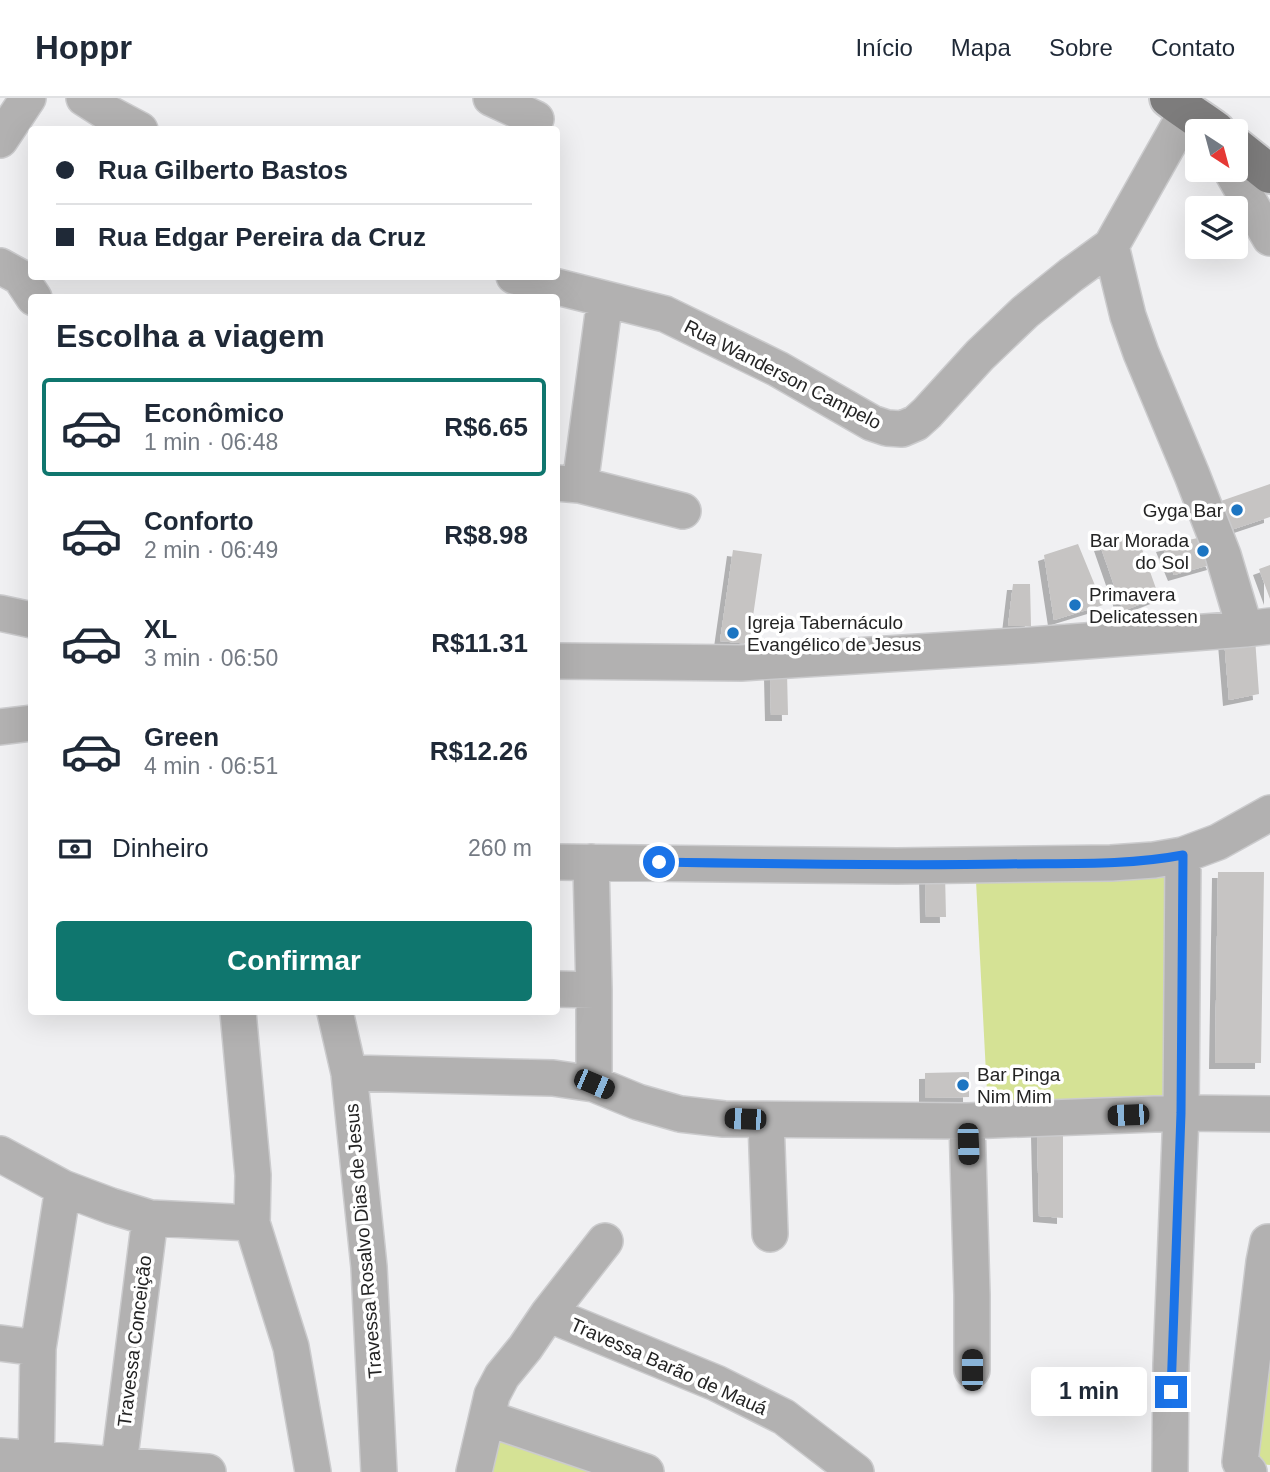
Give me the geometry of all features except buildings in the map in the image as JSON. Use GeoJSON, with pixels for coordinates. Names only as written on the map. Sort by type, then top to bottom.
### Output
{"type":"FeatureCollection","features":[{"type":"Feature","properties":{"kind":"main road"},"geometry":{"type":"LineString","coordinates":[[1248,157],[1270,174]]}},
{"type":"Feature","properties":{"kind":"street"},"geometry":{"type":"LineString","coordinates":[[0,140],[28,98]]}},
{"type":"Feature","properties":{"kind":"street"},"geometry":{"type":"LineString","coordinates":[[84,98],[133,126]]}},
{"type":"Feature","properties":{"kind":"street"},"geometry":{"type":"LineString","coordinates":[[491,98],[537,116]]}},
{"type":"Feature","properties":{"kind":"street"},"geometry":{"type":"LineString","coordinates":[[560,661],[741,663],[1032,645],[1257,627],[1223,555],[1141,353],[1128,316],[1111,246],[1185,137]]}},
{"type":"Feature","properties":{"kind":"street"},"geometry":{"type":"LineString","coordinates":[[1238,182],[1270,238]]}},
{"type":"Feature","properties":{"kind":"street","name":"Rua Wanderson Campelo"},"geometry":{"type":"LineString","coordinates":[[530,280],[665,314],[778,369],[872,423],[902,429],[927,414],[980,355],[1025,312],[1111,246]]}},
{"type":"Feature","properties":{"kind":"street"},"geometry":{"type":"LineString","coordinates":[[0,265],[20,277],[31,294]]}},
{"type":"Feature","properties":{"kind":"street"},"geometry":{"type":"LineString","coordinates":[[605,299],[568,484],[683,511]]}},
{"type":"Feature","properties":{"kind":"street"},"geometry":{"type":"LineString","coordinates":[[0,613],[28,619]]}},
{"type":"Feature","properties":{"kind":"street"},"geometry":{"type":"LineString","coordinates":[[0,727],[28,724]]}},
{"type":"Feature","properties":{"kind":"street"},"geometry":{"type":"LineString","coordinates":[[560,862],[897,866],[1111,863],[1183,855],[1218,842],[1270,813]]}},
{"type":"Feature","properties":{"kind":"street"},"geometry":{"type":"LineString","coordinates":[[1170,1472],[1171,1365],[1181,1113],[1183,855]]}},
{"type":"Feature","properties":{"kind":"street"},"geometry":{"type":"LineString","coordinates":[[592,862],[594,1084]]}},
{"type":"Feature","properties":{"kind":"street"},"geometry":{"type":"LineString","coordinates":[[560,989],[594,990]]}},
{"type":"Feature","properties":{"kind":"street"},"geometry":{"type":"LineString","coordinates":[[239,1015],[253,1175],[252,1223],[291,1347],[313,1472]]}},
{"type":"Feature","properties":{"kind":"street","name":"Travessa Rosalvo Dias de Jesus"},"geometry":{"type":"LineString","coordinates":[[336,1015],[349,1073],[369,1267],[379,1472]]}},
{"type":"Feature","properties":{"kind":"street"},"geometry":{"type":"LineString","coordinates":[[349,1073],[554,1078],[594,1084],[638,1102],[680,1114],[724,1119],[967,1121],[1181,1113],[1270,1114]]}},
{"type":"Feature","properties":{"kind":"street"},"geometry":{"type":"LineString","coordinates":[[766,1120],[770,1234]]}},
{"type":"Feature","properties":{"kind":"street"},"geometry":{"type":"LineString","coordinates":[[967,1121],[972,1370]]}},
{"type":"Feature","properties":{"kind":"street"},"geometry":{"type":"LineString","coordinates":[[0,1154],[63,1188],[150,1218],[252,1223]]}},
{"type":"Feature","properties":{"kind":"street"},"geometry":{"type":"LineString","coordinates":[[36,1465],[38,1348],[63,1188]]}},
{"type":"Feature","properties":{"kind":"street","name":"Travessa Conceição"},"geometry":{"type":"LineString","coordinates":[[119,1464],[150,1218]]}},
{"type":"Feature","properties":{"kind":"street"},"geometry":{"type":"LineString","coordinates":[[474,1472],[492,1395],[502,1376],[605,1241]]}},
{"type":"Feature","properties":{"kind":"street"},"geometry":{"type":"LineString","coordinates":[[1249,1472],[1240,1462],[1264,1262],[1270,1242]]}},
{"type":"Feature","properties":{"kind":"street","name":"Travessa Barão de Mauá"},"geometry":{"type":"LineString","coordinates":[[548,1314],[716,1383],[784,1417],[856,1472]]}},
{"type":"Feature","properties":{"kind":"street"},"geometry":{"type":"LineString","coordinates":[[0,1343],[38,1348]]}},
{"type":"Feature","properties":{"kind":"street"},"geometry":{"type":"LineString","coordinates":[[487,1418],[646,1472]]}},
{"type":"Feature","properties":{"kind":"street"},"geometry":{"type":"LineString","coordinates":[[0,1455],[36,1465],[119,1464],[208,1472]]}},
{"type":"Feature","properties":{"kind":"green space"},"geometry":{"type":"Polygon","coordinates":[[[1164,878],[1167,1106],[988,1112],[976,881],[1164,878]]]}},
{"type":"Feature","properties":{"kind":"green space"},"geometry":{"type":"Polygon","coordinates":[[[1270,1242],[1270,1465],[1240,1462],[1270,1242]]]}},
{"type":"Feature","properties":{"kind":"green space"},"geometry":{"type":"Polygon","coordinates":[[[502,1435],[623,1472],[489,1472],[502,1435]]]}},
{"type":"Feature","properties":{"kind":"place","name":"Gyga Bar"},"geometry":{"type":"Point","coordinates":[1237,510]}},
{"type":"Feature","properties":{"kind":"place","name":"Bar Morada do Sol"},"geometry":{"type":"Point","coordinates":[1203,551]}},
{"type":"Feature","properties":{"kind":"place","name":"Primavera Delicatessen"},"geometry":{"type":"Point","coordinates":[1075,605]}},
{"type":"Feature","properties":{"kind":"place","name":"Igreja Tabernáculo Evangélico de Jesus"},"geometry":{"type":"Point","coordinates":[733,633]}},
{"type":"Feature","properties":{"kind":"place","name":"Bar Pinga Nim Mim"},"geometry":{"type":"Point","coordinates":[963,1085]}},
{"type":"Feature","properties":{"kind":"route"},"geometry":{"type":"LineString","coordinates":[[659,862],[897,866],[1111,863],[1183,855],[1181,1113],[1171,1392]]}}]}
